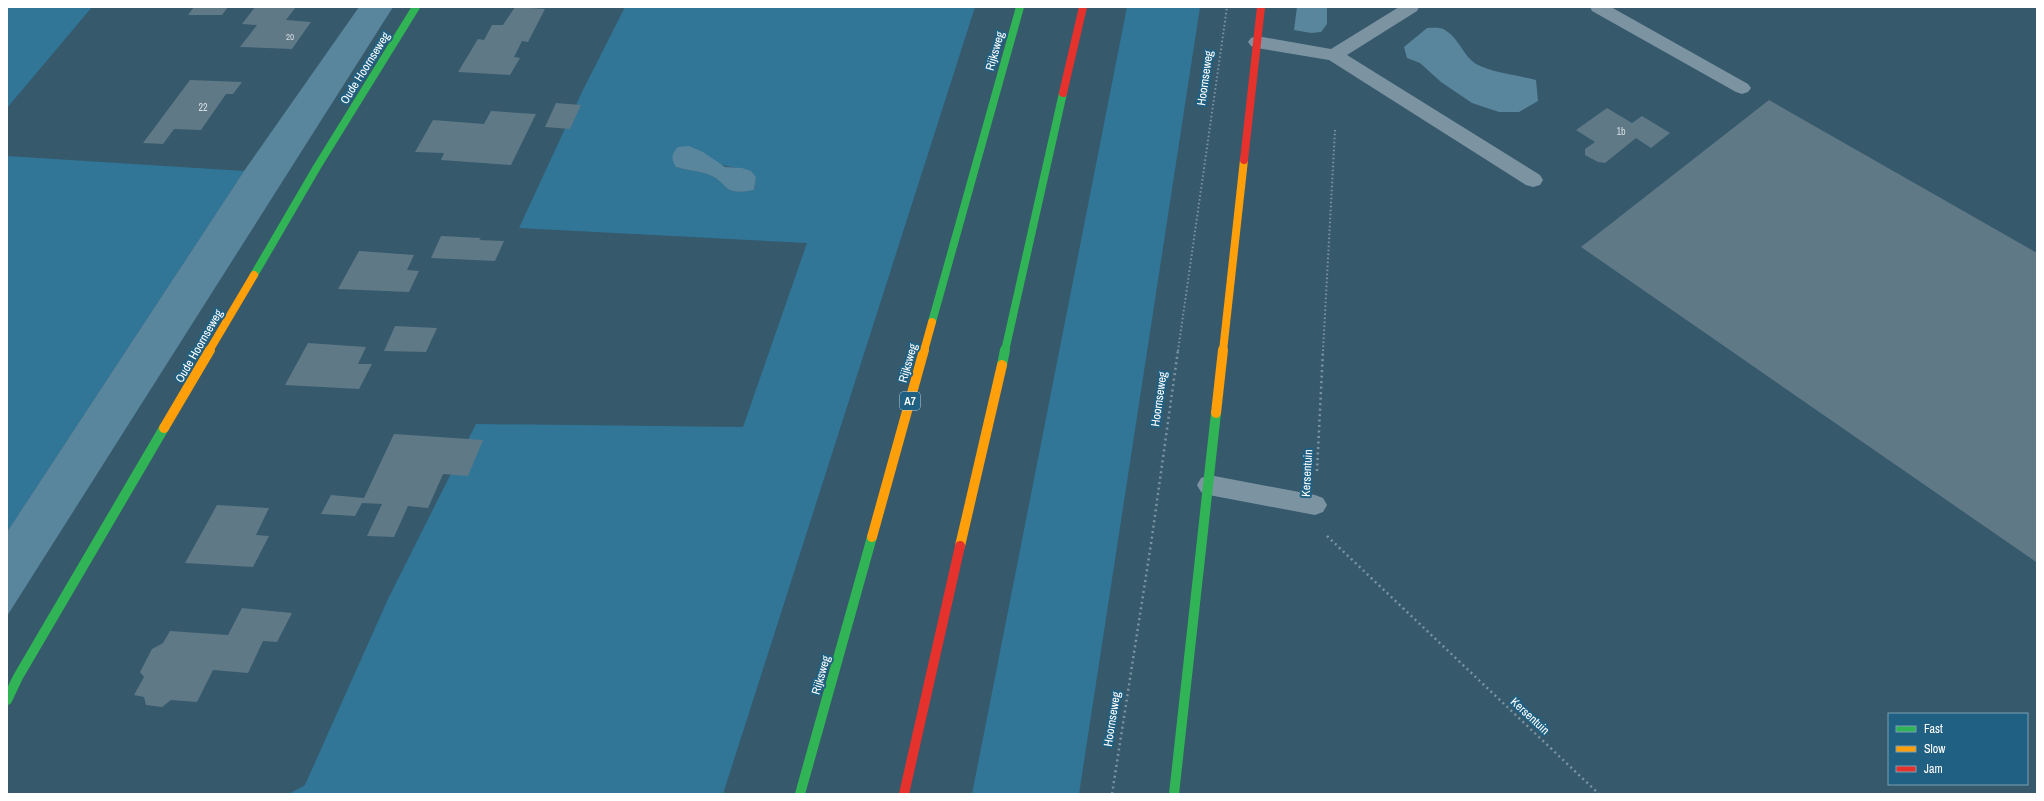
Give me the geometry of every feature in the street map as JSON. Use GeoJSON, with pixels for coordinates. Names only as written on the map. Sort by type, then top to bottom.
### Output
{"type":"FeatureCollection","features":[{"type":"Feature","properties":{"kind":"main road","name":"Oude Hoornseweg"},"geometry":{"type":"LineString","coordinates":[[7,700],[18,677],[313,174],[416,7]]}},
{"type":"Feature","properties":{"kind":"main road","name":"Rijksweg"},"geometry":{"type":"LineString","coordinates":[[800,794],[1020,7]]}},
{"type":"Feature","properties":{"kind":"main road"},"geometry":{"type":"LineString","coordinates":[[904,794],[1083,7]]}},
{"type":"Feature","properties":{"kind":"main road"},"geometry":{"type":"LineString","coordinates":[[1174,794],[1262,7]]}},
{"type":"Feature","properties":{"kind":"lane"},"geometry":{"type":"LineString","coordinates":[[1334,55],[1410,7]]}},
{"type":"Feature","properties":{"kind":"lane"},"geometry":{"type":"LineString","coordinates":[[1598,7],[1742,88]]}},
{"type":"Feature","properties":{"kind":"lane"},"geometry":{"type":"LineString","coordinates":[[1257,42],[1334,55],[1533,180]]}},
{"type":"Feature","properties":{"kind":"lane"},"geometry":{"type":"LineString","coordinates":[[1209,485],[1315,505]]}},
{"type":"Feature","properties":{"kind":"path","name":"Hoornseweg"},"geometry":{"type":"LineString","coordinates":[[1112,794],[1151,544],[1227,7]]}},
{"type":"Feature","properties":{"kind":"path","name":"Kersentuin"},"geometry":{"type":"LineString","coordinates":[[1335,130],[1315,505],[1328,537],[1600,794]]}},
{"type":"Feature","properties":{"kind":"shaded area"},"geometry":{"type":"Polygon","coordinates":[[[7,7],[92,7],[7,108],[7,7]]]}},
{"type":"Feature","properties":{"kind":"shaded area"},"geometry":{"type":"Polygon","coordinates":[[[359,7],[393,7],[7,616],[7,532],[244,171],[359,7]]]}},
{"type":"Feature","properties":{"kind":"shaded area"},"geometry":{"type":"Polygon","coordinates":[[[625,7],[975,7],[723,794],[289,794],[305,785],[388,599],[476,424],[743,427],[807,243],[519,228],[582,92],[625,7]],[[715,162],[676,167],[707,174],[714,177],[726,188],[736,192],[754,190],[756,177],[752,173],[715,162]]]}},
{"type":"Feature","properties":{"kind":"shaded area"},"geometry":{"type":"Polygon","coordinates":[[[1127,7],[1200,7],[1079,794],[972,794],[1127,7]]]}},
{"type":"Feature","properties":{"kind":"shaded area"},"geometry":{"type":"Polygon","coordinates":[[[1297,7],[1327,7],[1327,24],[1321,32],[1311,33],[1294,30],[1297,7]]]}},
{"type":"Feature","properties":{"kind":"shaded area"},"geometry":{"type":"Polygon","coordinates":[[[1427,28],[1441,28],[1450,33],[1476,64],[1497,72],[1536,80],[1538,101],[1519,112],[1499,112],[1472,103],[1441,82],[1420,63],[1407,58],[1404,47],[1427,28]]]}},
{"type":"Feature","properties":{"kind":"shaded area"},"geometry":{"type":"Polygon","coordinates":[[[689,146],[703,152],[725,167],[742,168],[751,171],[756,177],[754,190],[736,192],[726,188],[714,177],[707,174],[676,167],[673,161],[674,152],[678,147],[689,146]]]}},
{"type":"Feature","properties":{"kind":"shaded area"},"geometry":{"type":"Polygon","coordinates":[[[7,156],[244,171],[7,532],[7,156]]]}},
{"type":"Feature","properties":{"kind":"building"},"geometry":{"type":"Polygon","coordinates":[[[194,7],[228,7],[222,15],[188,15],[194,7]]]}},
{"type":"Feature","properties":{"kind":"building"},"geometry":{"type":"Polygon","coordinates":[[[255,7],[295,8],[286,20],[311,22],[292,49],[240,47],[257,25],[242,24],[255,7]]]}},
{"type":"Feature","properties":{"kind":"building"},"geometry":{"type":"Polygon","coordinates":[[[515,7],[545,9],[528,42],[522,41],[514,57],[520,58],[510,75],[458,72],[478,39],[484,40],[492,25],[503,25],[515,7]]]}},
{"type":"Feature","properties":{"kind":"building"},"geometry":{"type":"Polygon","coordinates":[[[190,80],[242,82],[233,94],[226,94],[201,130],[174,129],[163,144],[143,143],[190,80]]]}},
{"type":"Feature","properties":{"kind":"building"},"geometry":{"type":"Polygon","coordinates":[[[1769,100],[2037,253],[2036,562],[1581,247],[1769,100]]]}},
{"type":"Feature","properties":{"kind":"building"},"geometry":{"type":"Polygon","coordinates":[[[556,103],[581,105],[570,129],[545,127],[556,103]]]}},
{"type":"Feature","properties":{"kind":"building"},"geometry":{"type":"Polygon","coordinates":[[[1607,108],[1632,123],[1642,116],[1670,133],[1651,148],[1636,138],[1605,163],[1598,162],[1585,155],[1585,149],[1595,142],[1576,130],[1607,108]]]}},
{"type":"Feature","properties":{"kind":"building"},"geometry":{"type":"Polygon","coordinates":[[[491,111],[536,114],[511,165],[441,160],[444,153],[415,152],[433,120],[484,124],[491,111]]]}},
{"type":"Feature","properties":{"kind":"building"},"geometry":{"type":"Polygon","coordinates":[[[441,236],[504,241],[495,261],[431,258],[441,236]]]}},
{"type":"Feature","properties":{"kind":"building"},"geometry":{"type":"Polygon","coordinates":[[[359,251],[414,255],[407,270],[419,271],[409,292],[338,289],[359,251]]]}},
{"type":"Feature","properties":{"kind":"building"},"geometry":{"type":"Polygon","coordinates":[[[395,326],[437,328],[426,352],[384,351],[395,326]]]}},
{"type":"Feature","properties":{"kind":"building"},"geometry":{"type":"Polygon","coordinates":[[[308,343],[366,347],[358,364],[372,364],[359,389],[285,385],[308,343]]]}},
{"type":"Feature","properties":{"kind":"building"},"geometry":{"type":"Polygon","coordinates":[[[394,434],[483,440],[468,476],[443,474],[428,508],[408,506],[394,537],[367,536],[382,504],[362,503],[355,516],[321,514],[331,495],[364,498],[394,434]]]}},
{"type":"Feature","properties":{"kind":"building"},"geometry":{"type":"Polygon","coordinates":[[[217,505],[269,508],[256,535],[269,536],[253,567],[185,563],[217,505]]]}},
{"type":"Feature","properties":{"kind":"building"},"geometry":{"type":"Polygon","coordinates":[[[242,608],[292,613],[277,642],[263,641],[248,673],[213,670],[197,702],[171,700],[162,707],[146,705],[144,697],[134,695],[144,677],[140,672],[152,649],[163,643],[170,631],[228,635],[242,608]]]}},
{"type":"Feature","properties":{"kind":"traffic: fast"},"geometry":{"type":"LineString","coordinates":[[254,275],[317,167],[416,7]]}},
{"type":"Feature","properties":{"kind":"traffic: fast"},"geometry":{"type":"LineString","coordinates":[[932,322],[1020,7]]}},
{"type":"Feature","properties":{"kind":"traffic: fast"},"geometry":{"type":"LineString","coordinates":[[1002,365],[1063,93]]}},
{"type":"Feature","properties":{"kind":"traffic: fast"},"geometry":{"type":"LineString","coordinates":[[1174,794],[1216,413]]}},
{"type":"Feature","properties":{"kind":"traffic: fast"},"geometry":{"type":"LineString","coordinates":[[7,700],[18,677],[164,428]]}},
{"type":"Feature","properties":{"kind":"traffic: fast"},"geometry":{"type":"LineString","coordinates":[[800,794],[872,537]]}},
{"type":"Feature","properties":{"kind":"traffic: slow"},"geometry":{"type":"LineString","coordinates":[[1216,413],[1244,160]]}},
{"type":"Feature","properties":{"kind":"traffic: slow"},"geometry":{"type":"LineString","coordinates":[[164,428],[254,275]]}},
{"type":"Feature","properties":{"kind":"traffic: slow"},"geometry":{"type":"LineString","coordinates":[[872,537],[932,322]]}},
{"type":"Feature","properties":{"kind":"traffic: slow"},"geometry":{"type":"LineString","coordinates":[[960,546],[1002,365]]}},
{"type":"Feature","properties":{"kind":"traffic: jam"},"geometry":{"type":"LineString","coordinates":[[1063,93],[1083,7]]}},
{"type":"Feature","properties":{"kind":"traffic: jam"},"geometry":{"type":"LineString","coordinates":[[1244,160],[1261,7]]}},
{"type":"Feature","properties":{"kind":"traffic: jam"},"geometry":{"type":"LineString","coordinates":[[904,794],[960,546]]}}]}
